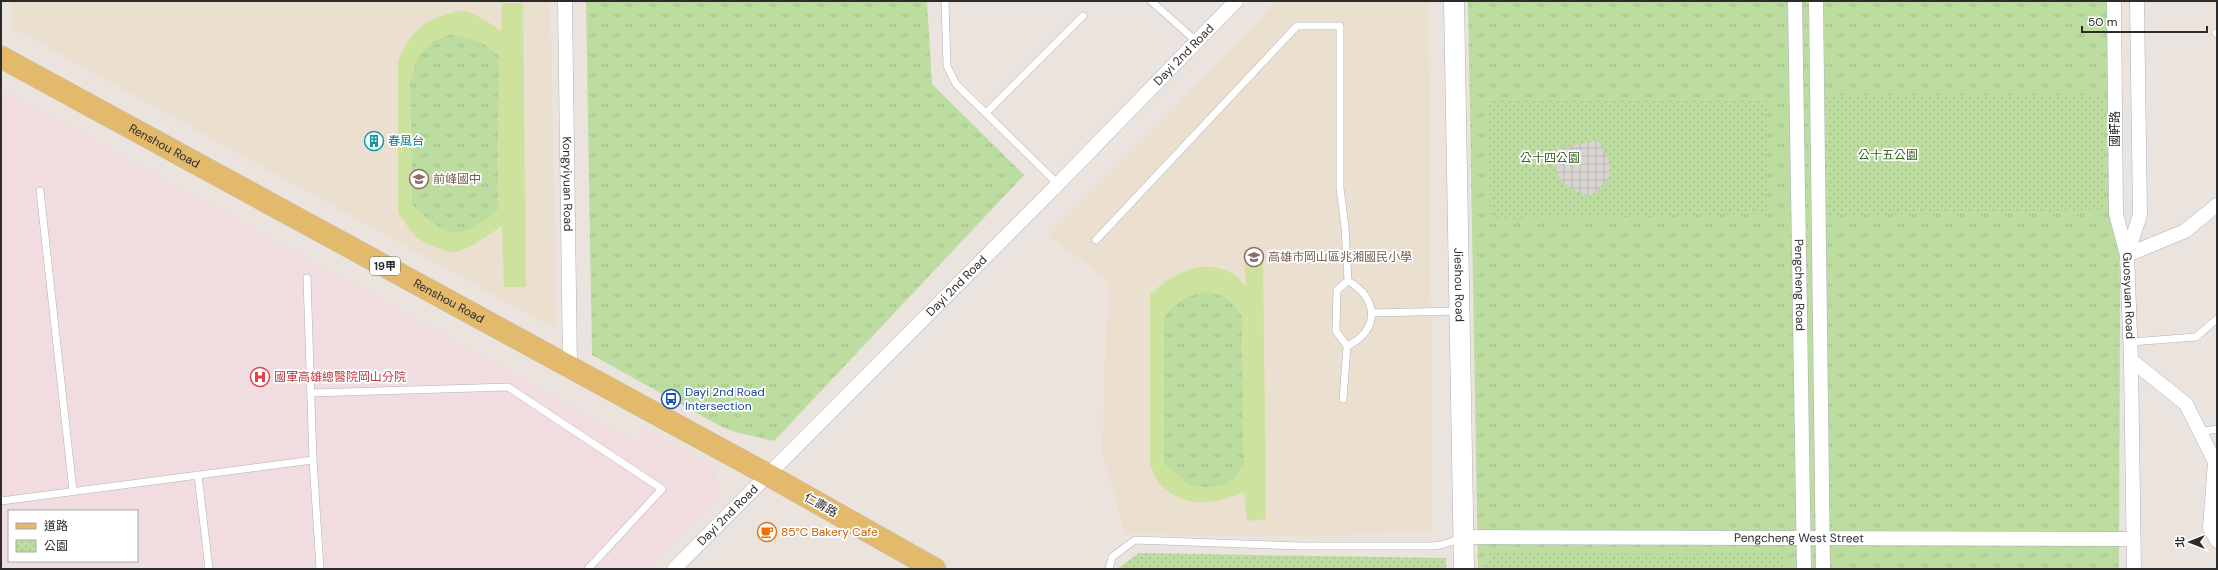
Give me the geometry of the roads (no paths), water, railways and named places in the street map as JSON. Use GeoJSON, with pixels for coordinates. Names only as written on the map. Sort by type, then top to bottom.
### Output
{"type":"FeatureCollection","features":[{"type":"Feature","properties":{"kind":"main road","name":"Jieshou Road"},"geometry":{"type":"LineString","coordinates":[[1454,1],[1464,569]]}},
{"type":"Feature","properties":{"kind":"main road","name":"Renshou Road"},"geometry":{"type":"LineString","coordinates":[[1,57],[770,476]]}},
{"type":"Feature","properties":{"kind":"main road","name":"仁壽路"},"geometry":{"type":"LineString","coordinates":[[770,476],[935,569]]}},
{"type":"Feature","properties":{"kind":"street","name":"Kongyiyuan Road"},"geometry":{"type":"LineString","coordinates":[[565,1],[570,367]]}},
{"type":"Feature","properties":{"kind":"street","name":"Dayi 2nd Road"},"geometry":{"type":"LineString","coordinates":[[674,569],[770,476],[1236,1]]}},
{"type":"Feature","properties":{"kind":"street","name":"Pengcheng Road"},"geometry":{"type":"LineString","coordinates":[[1795,1],[1804,569]]}},
{"type":"Feature","properties":{"kind":"street","name":"Pengcheng Road"},"geometry":{"type":"LineString","coordinates":[[1816,1],[1823,569]]}},
{"type":"Feature","properties":{"kind":"street","name":"國軒路"},"geometry":{"type":"LineString","coordinates":[[2114,1],[2116,214],[2127,255]]}},
{"type":"Feature","properties":{"kind":"street","name":"Guosyuan Road"},"geometry":{"type":"LineString","coordinates":[[2134,569],[2131,342],[2127,255],[2140,216],[2137,1]]}},
{"type":"Feature","properties":{"kind":"street"},"geometry":{"type":"LineString","coordinates":[[2127,255],[2185,231],[2217,205]]}},
{"type":"Feature","properties":{"kind":"street"},"geometry":{"type":"LineString","coordinates":[[2131,360],[2186,404],[2215,462],[2210,528],[2217,541]]}},
{"type":"Feature","properties":{"kind":"street","name":"Pengcheng West Street"},"geometry":{"type":"LineString","coordinates":[[1464,537],[2133,539]]}},
{"type":"Feature","properties":{"kind":"lane"},"geometry":{"type":"LineString","coordinates":[[945,1],[947,66],[956,84],[1058,184]]}},
{"type":"Feature","properties":{"kind":"lane"},"geometry":{"type":"LineString","coordinates":[[1151,1],[1197,42]]}},
{"type":"Feature","properties":{"kind":"lane"},"geometry":{"type":"LineString","coordinates":[[986,113],[1083,16]]}},
{"type":"Feature","properties":{"kind":"lane"},"geometry":{"type":"LineString","coordinates":[[1096,240],[1297,26],[1340,26],[1340,188],[1345,227],[1348,281]]}},
{"type":"Feature","properties":{"kind":"lane"},"geometry":{"type":"LineString","coordinates":[[40,191],[72,491]]}},
{"type":"Feature","properties":{"kind":"lane"},"geometry":{"type":"LineString","coordinates":[[307,278],[313,460],[320,569]]}},
{"type":"Feature","properties":{"kind":"lane"},"geometry":{"type":"LineString","coordinates":[[1347,346],[1358,341],[1369,329],[1372,313],[1363,292],[1359,287],[1348,281]]}},
{"type":"Feature","properties":{"kind":"lane"},"geometry":{"type":"LineString","coordinates":[[1343,399],[1347,346],[1336,331],[1337,290],[1348,281]]}},
{"type":"Feature","properties":{"kind":"lane"},"geometry":{"type":"LineString","coordinates":[[1372,313],[1459,311]]}},
{"type":"Feature","properties":{"kind":"lane"},"geometry":{"type":"LineString","coordinates":[[2131,342],[2196,337],[2217,318]]}},
{"type":"Feature","properties":{"kind":"lane"},"geometry":{"type":"LineString","coordinates":[[311,393],[508,387],[662,489],[588,569]]}},
{"type":"Feature","properties":{"kind":"lane"},"geometry":{"type":"LineString","coordinates":[[2200,432],[2217,430]]}},
{"type":"Feature","properties":{"kind":"lane"},"geometry":{"type":"LineString","coordinates":[[1,501],[313,460]]}},
{"type":"Feature","properties":{"kind":"lane"},"geometry":{"type":"LineString","coordinates":[[198,475],[209,569]]}},
{"type":"Feature","properties":{"kind":"lane"},"geometry":{"type":"LineString","coordinates":[[1109,569],[1112,557],[1135,540],[1300,546],[1424,546],[1441,545],[1464,537]]}},
{"type":"Feature","properties":{"kind":"place","name":"春風台"},"geometry":{"type":"Point","coordinates":[374,141]}},
{"type":"Feature","properties":{"kind":"place","name":"前峰國中"},"geometry":{"type":"Point","coordinates":[419,179]}},
{"type":"Feature","properties":{"kind":"place","name":"高雄市岡山區兆湘國民小學"},"geometry":{"type":"Point","coordinates":[1254,257]}},
{"type":"Feature","properties":{"kind":"place","name":"國軍高雄總醫院岡山分院"},"geometry":{"type":"Point","coordinates":[260,377]}},
{"type":"Feature","properties":{"kind":"place","name":"Dayi 2nd Road Intersection"},"geometry":{"type":"Point","coordinates":[671,399]}},
{"type":"Feature","properties":{"kind":"place","name":"85°C Bakery Cafe"},"geometry":{"type":"Point","coordinates":[767,532]}},
{"type":"Feature","properties":{"kind":"park label","name":"公十五公園"},"geometry":{"type":"Point","coordinates":[1888,155]}},
{"type":"Feature","properties":{"kind":"park label","name":"公十四公園"},"geometry":{"type":"Point","coordinates":[1550,158]}}]}
